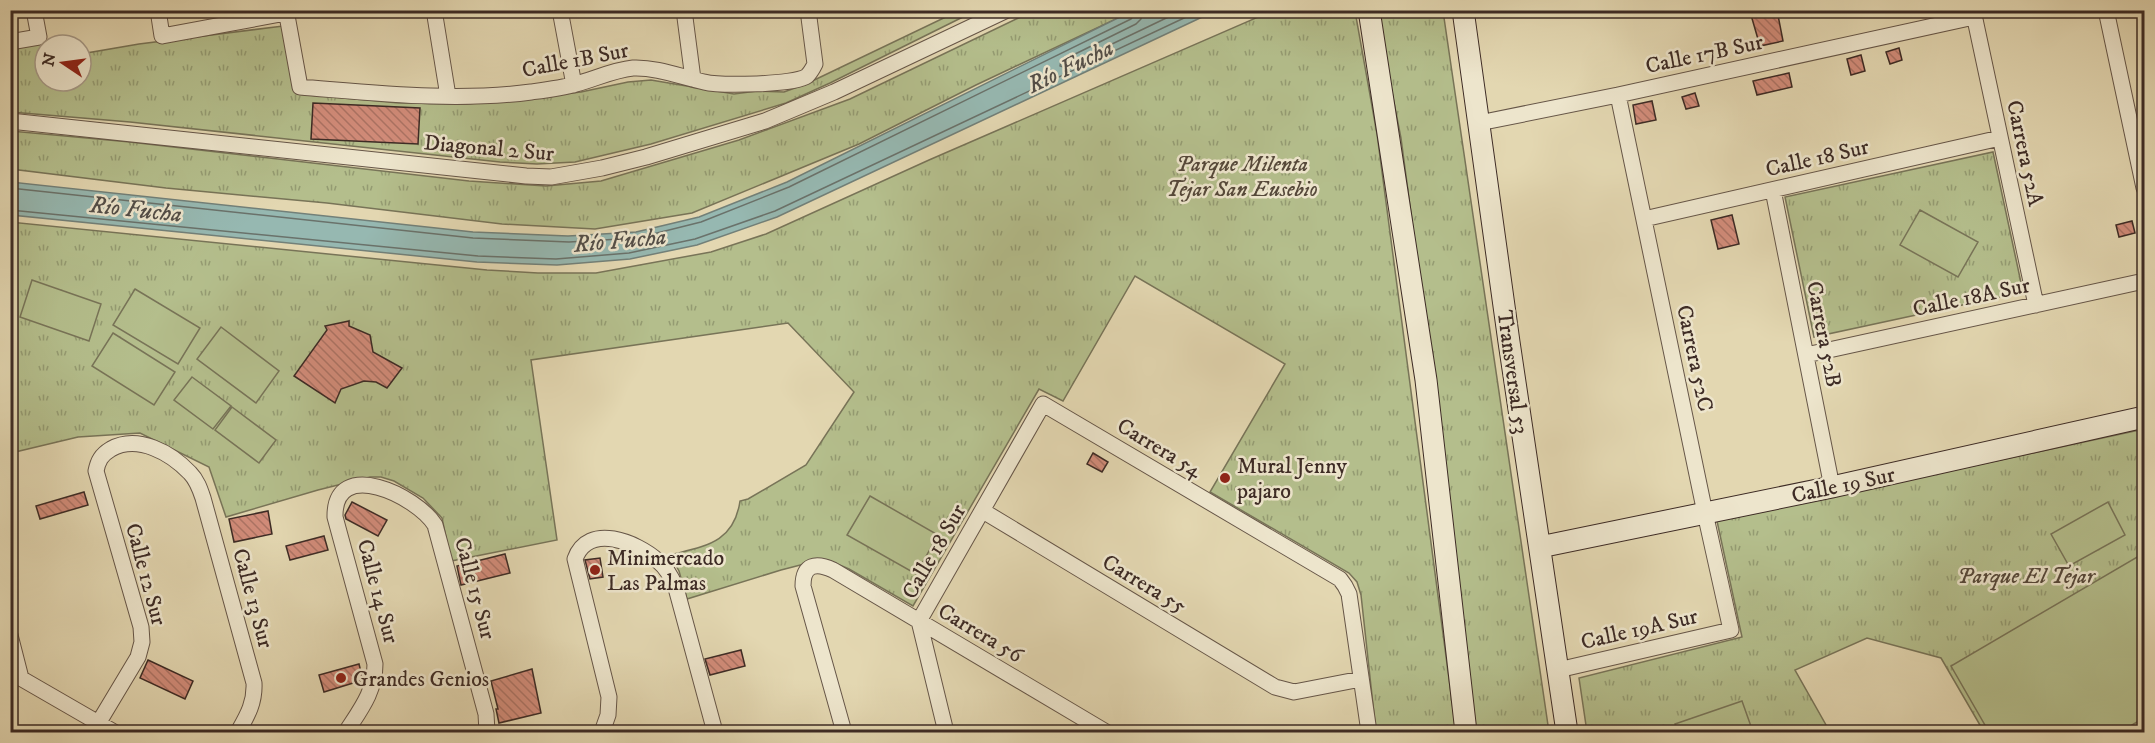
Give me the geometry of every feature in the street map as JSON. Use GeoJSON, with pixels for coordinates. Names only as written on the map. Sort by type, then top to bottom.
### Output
{"type":"FeatureCollection","features":[{"type":"Feature","properties":{"kind":"street"},"geometry":{"type":"LineString","coordinates":[[10,42],[39,37],[34,10]]}},
{"type":"Feature","properties":{"kind":"street"},"geometry":{"type":"LineString","coordinates":[[158,10],[162,36],[286,12]]}},
{"type":"Feature","properties":{"kind":"street"},"geometry":{"type":"LineString","coordinates":[[434,10],[448,96]]}},
{"type":"Feature","properties":{"kind":"street"},"geometry":{"type":"LineString","coordinates":[[560,10],[574,85]]}},
{"type":"Feature","properties":{"kind":"street"},"geometry":{"type":"LineString","coordinates":[[684,10],[693,79]]}},
{"type":"Feature","properties":{"kind":"street","name":"Calle 1B Sur"},"geometry":{"type":"LineString","coordinates":[[286,12],[300,87],[448,96],[529,92],[574,85],[610,73],[632,69],[647,69],[721,84],[757,84],[797,80],[807,76],[815,64],[808,10]]}},
{"type":"Feature","properties":{"kind":"street","name":"Diagonal 2 Sur"},"geometry":{"type":"LineString","coordinates":[[10,121],[551,177],[580,173],[646,157],[765,121],[834,92],[1007,10]]}},
{"type":"Feature","properties":{"kind":"street"},"geometry":{"type":"LineString","coordinates":[[1369,10],[1426,380],[1466,732]]}},
{"type":"Feature","properties":{"kind":"street","name":"Transversal 53"},"geometry":{"type":"LineString","coordinates":[[1463,10],[1509,342],[1567,732]]}},
{"type":"Feature","properties":{"kind":"street"},"geometry":{"type":"LineString","coordinates":[[2106,10],[2145,188]]}},
{"type":"Feature","properties":{"kind":"street","name":"Calle 17B Sur"},"geometry":{"type":"LineString","coordinates":[[1479,123],[1618,95],[1973,14]]}},
{"type":"Feature","properties":{"kind":"street","name":"Carrera 52A"},"geometry":{"type":"LineString","coordinates":[[1973,14],[2036,305]]}},
{"type":"Feature","properties":{"kind":"street","name":"Carrera 52C"},"geometry":{"type":"LineString","coordinates":[[1618,95],[1731,630]]}},
{"type":"Feature","properties":{"kind":"street","name":"Calle 18 Sur"},"geometry":{"type":"LineString","coordinates":[[1644,219],[2000,138]]}},
{"type":"Feature","properties":{"kind":"street","name":"Carrera 52B"},"geometry":{"type":"LineString","coordinates":[[1773,190],[1832,487]]}},
{"type":"Feature","properties":{"kind":"street","name":"Calle 18A Sur"},"geometry":{"type":"LineString","coordinates":[[1806,355],[2145,281]]}},
{"type":"Feature","properties":{"kind":"street","name":"Calle 18 Sur"},"geometry":{"type":"LineString","coordinates":[[946,732],[919,621],[1043,404]]}},
{"type":"Feature","properties":{"kind":"street","name":"Carrera 54"},"geometry":{"type":"LineString","coordinates":[[1043,404],[1340,579],[1349,594],[1361,679]]}},
{"type":"Feature","properties":{"kind":"street","name":"Calle 19 Sur"},"geometry":{"type":"LineString","coordinates":[[1540,547],[1832,487],[2145,417]]}},
{"type":"Feature","properties":{"kind":"street","name":"Calle 13 Sur"},"geometry":{"type":"LineString","coordinates":[[104,453],[121,445],[139,443],[155,448],[181,465],[192,475],[199,486],[254,683],[255,694],[252,707],[238,732]]}},
{"type":"Feature","properties":{"kind":"street","name":"Calle 12 Sur"},"geometry":{"type":"LineString","coordinates":[[96,728],[138,657],[141,642],[141,627],[96,471],[98,462],[104,453]]}},
{"type":"Feature","properties":{"kind":"street","name":"Calle 15 Sur"},"geometry":{"type":"LineString","coordinates":[[343,492],[353,486],[371,485],[388,489],[420,508],[435,525],[486,714],[487,732]]}},
{"type":"Feature","properties":{"kind":"street","name":"Calle 14 Sur"},"geometry":{"type":"LineString","coordinates":[[343,492],[335,507],[335,517],[375,664],[372,690],[346,732]]}},
{"type":"Feature","properties":{"kind":"street","name":"Carrera 55"},"geometry":{"type":"LineString","coordinates":[[983,511],[1275,687],[1294,692],[1361,679]]}},
{"type":"Feature","properties":{"kind":"street"},"geometry":{"type":"LineString","coordinates":[[602,732],[608,715],[609,696],[575,559],[579,549],[585,543],[598,538],[613,539],[635,546],[659,561],[667,570],[676,588],[715,732]]}},
{"type":"Feature","properties":{"kind":"street","name":"Carrera 56"},"geometry":{"type":"LineString","coordinates":[[844,732],[803,586],[803,577],[814,565],[823,566],[1106,732]]}},
{"type":"Feature","properties":{"kind":"street","name":"Calle 19A Sur"},"geometry":{"type":"LineString","coordinates":[[1558,670],[1731,630]]}},
{"type":"Feature","properties":{"kind":"street"},"geometry":{"type":"LineString","coordinates":[[10,635],[16,675],[96,728],[114,732]]}},
{"type":"Feature","properties":{"kind":"street"},"geometry":{"type":"LineString","coordinates":[[1361,679],[1369,732]]}},
{"type":"Feature","properties":{"kind":"green space"},"geometry":{"type":"Polygon","coordinates":[[[1035,10],[1133,11],[976,85],[859,144],[692,213],[595,229],[502,224],[11,169],[11,131],[130,142],[469,181],[546,186],[601,181],[739,140],[850,99],[1035,10]]]}},
{"type":"Feature","properties":{"kind":"green space"},"geometry":{"type":"Polygon","coordinates":[[[950,11],[975,11],[786,103],[651,144],[575,162],[537,164],[500,162],[130,122],[11,112],[10,48],[33,44],[33,93],[93,93],[93,52],[283,26],[298,94],[399,103],[467,104],[581,92],[628,82],[651,80],[734,94],[757,91],[784,92],[806,84],[950,15],[950,11]]]}},
{"type":"Feature","properties":{"kind":"green space","name":"Parque Milenta Tejar San Eusebio"},"geometry":{"type":"Polygon","coordinates":[[[1272,11],[1355,11],[1377,134],[1456,732],[1376,732],[1361,595],[1357,582],[1349,573],[1210,492],[1285,364],[1135,276],[1063,401],[1039,389],[913,606],[849,569],[828,560],[781,570],[687,599],[679,571],[670,555],[695,549],[716,540],[731,526],[737,515],[740,501],[748,499],[806,465],[854,392],[788,323],[531,360],[557,540],[451,561],[442,518],[423,498],[394,481],[381,477],[370,477],[318,490],[226,517],[209,467],[140,433],[78,437],[11,453],[10,222],[487,270],[596,273],[711,252],[766,234],[929,160],[1272,11]]]}},
{"type":"Feature","properties":{"kind":"green space"},"geometry":{"type":"Polygon","coordinates":[[[1376,11],[1443,11],[1549,732],[1475,732],[1450,508],[1401,138],[1376,11]]]}},
{"type":"Feature","properties":{"kind":"green space"},"geometry":{"type":"Polygon","coordinates":[[[1993,152],[2023,292],[1814,337],[1785,197],[1993,152]]]}},
{"type":"Feature","properties":{"kind":"green space"},"geometry":{"type":"Polygon","coordinates":[[[1920,210],[1978,242],[1958,277],[1900,245],[1920,210]]]}},
{"type":"Feature","properties":{"kind":"green space"},"geometry":{"type":"Polygon","coordinates":[[[32,280],[101,304],[89,341],[20,317],[32,280]]]}},
{"type":"Feature","properties":{"kind":"green space"},"geometry":{"type":"Polygon","coordinates":[[[135,289],[200,328],[178,364],[113,325],[135,289]]]}},
{"type":"Feature","properties":{"kind":"green space"},"geometry":{"type":"Polygon","coordinates":[[[221,327],[279,371],[256,403],[197,359],[221,327]]]}},
{"type":"Feature","properties":{"kind":"green space"},"geometry":{"type":"Polygon","coordinates":[[[113,333],[175,372],[154,405],[92,366],[113,333]]]}},
{"type":"Feature","properties":{"kind":"green space"},"geometry":{"type":"Polygon","coordinates":[[[192,377],[231,406],[213,429],[174,400],[192,377]]]}},
{"type":"Feature","properties":{"kind":"green space"},"geometry":{"type":"Polygon","coordinates":[[[232,407],[276,440],[259,463],[215,430],[232,407]]]}},
{"type":"Feature","properties":{"kind":"green space","name":"Parque El Tejar"},"geometry":{"type":"Polygon","coordinates":[[[2144,429],[2144,721],[2140,724],[2144,732],[1984,732],[1941,658],[1867,638],[1795,670],[1830,732],[1587,732],[1579,678],[1742,637],[1717,521],[2144,429]]]}},
{"type":"Feature","properties":{"kind":"green space"},"geometry":{"type":"Polygon","coordinates":[[[870,496],[938,535],[916,574],[847,535],[870,496]]]}},
{"type":"Feature","properties":{"kind":"green space"},"geometry":{"type":"Polygon","coordinates":[[[2108,502],[2125,535],[2069,566],[2051,534],[2108,502]]]}},
{"type":"Feature","properties":{"kind":"green space"},"geometry":{"type":"Polygon","coordinates":[[[2144,553],[2144,718],[2120,732],[1989,732],[1951,666],[2144,553]]]}},
{"type":"Feature","properties":{"kind":"green space"},"geometry":{"type":"Polygon","coordinates":[[[1742,701],[1753,732],[1678,732],[1675,724],[1742,701]]]}},
{"type":"Feature","properties":{"kind":"water","name":"Río Fucha"},"geometry":{"type":"Polygon","coordinates":[[[1134,10],[1215,11],[777,217],[697,245],[630,259],[557,265],[477,262],[11,215],[11,182],[473,232],[568,236],[636,232],[699,217],[787,182],[1134,10]]]}},
{"type":"Feature","properties":{"kind":"building"},"geometry":{"type":"Polygon","coordinates":[[[1777,10],[1783,41],[1760,46],[1751,15],[1777,10]]]}},
{"type":"Feature","properties":{"kind":"building"},"geometry":{"type":"Polygon","coordinates":[[[1899,48],[1902,60],[1890,64],[1886,52],[1899,48]]]}},
{"type":"Feature","properties":{"kind":"building"},"geometry":{"type":"Polygon","coordinates":[[[1861,55],[1865,71],[1851,75],[1847,59],[1861,55]]]}},
{"type":"Feature","properties":{"kind":"building"},"geometry":{"type":"Polygon","coordinates":[[[1789,73],[1792,87],[1757,95],[1753,81],[1789,73]]]}},
{"type":"Feature","properties":{"kind":"building"},"geometry":{"type":"Polygon","coordinates":[[[1695,93],[1699,106],[1686,109],[1682,97],[1695,93]]]}},
{"type":"Feature","properties":{"kind":"building"},"geometry":{"type":"Polygon","coordinates":[[[1652,101],[1656,120],[1636,124],[1633,105],[1652,101]]]}},
{"type":"Feature","properties":{"kind":"building"},"geometry":{"type":"Polygon","coordinates":[[[313,103],[420,108],[418,144],[311,139],[313,103]]]}},
{"type":"Feature","properties":{"kind":"building"},"geometry":{"type":"Polygon","coordinates":[[[1732,215],[1739,244],[1718,249],[1711,220],[1732,215]]]}},
{"type":"Feature","properties":{"kind":"building"},"geometry":{"type":"Polygon","coordinates":[[[2132,221],[2135,233],[2119,237],[2116,225],[2132,221]]]}},
{"type":"Feature","properties":{"kind":"building"},"geometry":{"type":"Polygon","coordinates":[[[349,321],[349,326],[370,335],[373,352],[402,368],[387,388],[376,382],[364,381],[341,389],[335,403],[294,376],[327,330],[325,326],[349,321]]]}},
{"type":"Feature","properties":{"kind":"building"},"geometry":{"type":"Polygon","coordinates":[[[1093,453],[1108,462],[1102,472],[1087,464],[1093,453]]]}},
{"type":"Feature","properties":{"kind":"building"},"geometry":{"type":"Polygon","coordinates":[[[84,492],[88,505],[40,519],[36,506],[84,492]]]}},
{"type":"Feature","properties":{"kind":"building"},"geometry":{"type":"Polygon","coordinates":[[[352,502],[387,520],[378,536],[346,519],[345,515],[352,502]]]}},
{"type":"Feature","properties":{"kind":"building"},"geometry":{"type":"Polygon","coordinates":[[[268,511],[272,534],[234,542],[229,519],[268,511]]]}},
{"type":"Feature","properties":{"kind":"building"},"geometry":{"type":"Polygon","coordinates":[[[324,536],[328,550],[290,560],[286,546],[324,536]]]}},
{"type":"Feature","properties":{"kind":"building"},"geometry":{"type":"Polygon","coordinates":[[[505,554],[510,573],[461,585],[457,566],[505,554]]]}},
{"type":"Feature","properties":{"kind":"building"},"geometry":{"type":"Polygon","coordinates":[[[600,558],[603,577],[590,579],[585,560],[600,558]]]}},
{"type":"Feature","properties":{"kind":"building"},"geometry":{"type":"Polygon","coordinates":[[[741,650],[745,666],[710,675],[705,659],[741,650]]]}},
{"type":"Feature","properties":{"kind":"building"},"geometry":{"type":"Polygon","coordinates":[[[148,660],[193,681],[185,699],[140,678],[148,660]]]}},
{"type":"Feature","properties":{"kind":"building","name":"Grandes Genios"},"geometry":{"type":"Polygon","coordinates":[[[359,664],[363,680],[324,692],[319,675],[359,664]]]}},
{"type":"Feature","properties":{"kind":"building"},"geometry":{"type":"Polygon","coordinates":[[[532,669],[541,713],[499,723],[491,681],[532,669]]]}},
{"type":"Feature","properties":{"kind":"place","name":"Mural Jenny pajaro"},"geometry":{"type":"Point","coordinates":[1225,478]}},
{"type":"Feature","properties":{"kind":"place","name":"Minimercado Las Palmas"},"geometry":{"type":"Point","coordinates":[595,570]}},
{"type":"Feature","properties":{"kind":"place","name":"Grandes Genios"},"geometry":{"type":"Point","coordinates":[341,678]}}]}
